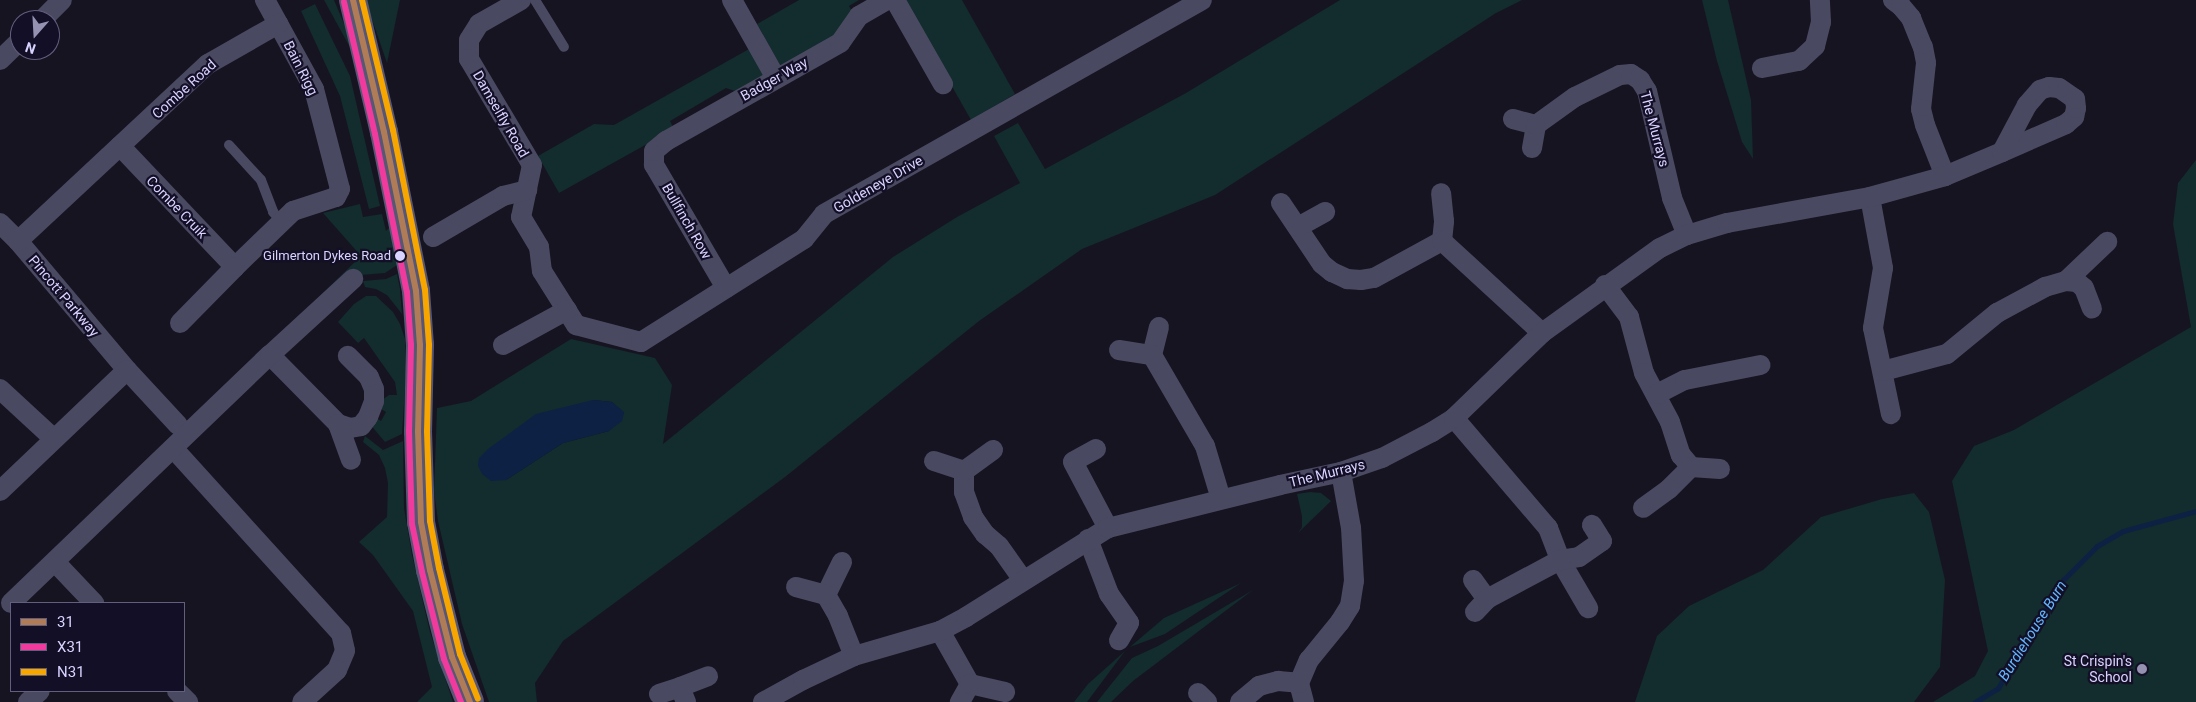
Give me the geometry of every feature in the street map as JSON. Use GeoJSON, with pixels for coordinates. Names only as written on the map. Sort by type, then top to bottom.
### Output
{"type":"FeatureCollection","features":[{"type":"Feature","properties":{"kind":"street"},"geometry":{"type":"LineString","coordinates":[[52,10],[62,0]]}},
{"type":"Feature","properties":{"kind":"street","name":"Bain Rigg"},"geometry":{"type":"LineString","coordinates":[[265,0],[314,89],[340,189],[336,197],[293,211],[282,221]]}},
{"type":"Feature","properties":{"kind":"street"},"geometry":{"type":"LineString","coordinates":[[353,0],[384,132],[416,291],[420,345],[418,431],[421,522],[430,570],[452,656],[470,702]]}},
{"type":"Feature","properties":{"kind":"street","name":"Damselfly Road"},"geometry":{"type":"LineString","coordinates":[[521,0],[479,24],[469,40],[469,59],[532,166]]}},
{"type":"Feature","properties":{"kind":"street"},"geometry":{"type":"LineString","coordinates":[[732,0],[776,78]]}},
{"type":"Feature","properties":{"kind":"street","name":"Badger Way"},"geometry":{"type":"LineString","coordinates":[[654,151],[666,141],[840,43],[859,16],[887,0]]}},
{"type":"Feature","properties":{"kind":"street"},"geometry":{"type":"LineString","coordinates":[[895,0],[943,84]]}},
{"type":"Feature","properties":{"kind":"street","name":"Goldeneye Drive"},"geometry":{"type":"LineString","coordinates":[[532,166],[521,217],[539,247],[542,271],[566,310],[576,326],[641,342],[804,239],[824,214],[1202,0]]}},
{"type":"Feature","properties":{"kind":"street"},"geometry":{"type":"LineString","coordinates":[[1762,68],[1799,61],[1815,46],[1821,22],[1820,0]]}},
{"type":"Feature","properties":{"kind":"street"},"geometry":{"type":"LineString","coordinates":[[1893,0],[1911,18],[1923,47],[1926,62],[1921,110],[1945,176]]}},
{"type":"Feature","properties":{"kind":"street","name":"Combe Road"},"geometry":{"type":"LineString","coordinates":[[18,241],[208,64],[278,24]]}},
{"type":"Feature","properties":{"kind":"street"},"geometry":{"type":"LineString","coordinates":[[0,60],[10,50]]}},
{"type":"Feature","properties":{"kind":"street","name":"The Murrays"},"geometry":{"type":"LineString","coordinates":[[1536,125],[1575,97],[1620,75],[1631,74],[1640,80],[1647,91],[1672,198],[1686,236]]}},
{"type":"Feature","properties":{"kind":"street"},"geometry":{"type":"LineString","coordinates":[[2002,152],[2027,104],[2040,90],[2049,87],[2059,88],[2075,99],[2074,117],[2066,124]]}},
{"type":"Feature","properties":{"kind":"street","name":"The Murrays"},"geometry":{"type":"LineString","coordinates":[[763,702],[854,656],[940,630],[1108,528],[1341,472],[1382,458],[1432,432],[1454,418],[1542,334],[1605,286],[1660,248],[1686,236],[1727,223],[1870,197],[1945,176],[2089,114]]}},
{"type":"Feature","properties":{"kind":"street"},"geometry":{"type":"LineString","coordinates":[[1513,119],[1536,125],[1532,148]]}},
{"type":"Feature","properties":{"kind":"street","name":"Combe Cruik"},"geometry":{"type":"LineString","coordinates":[[120,146],[235,268]]}},
{"type":"Feature","properties":{"kind":"street","name":"Bullfinch Row"},"geometry":{"type":"LineString","coordinates":[[654,151],[654,165],[726,288]]}},
{"type":"Feature","properties":{"kind":"street"},"geometry":{"type":"LineString","coordinates":[[432,237],[503,196],[527,190]]}},
{"type":"Feature","properties":{"kind":"street"},"geometry":{"type":"LineString","coordinates":[[1441,193],[1444,221],[1442,242]]}},
{"type":"Feature","properties":{"kind":"street"},"geometry":{"type":"LineString","coordinates":[[1870,197],[1882,268],[1873,328],[1891,414]]}},
{"type":"Feature","properties":{"kind":"street"},"geometry":{"type":"LineString","coordinates":[[1281,203],[1322,264],[1332,272],[1347,279],[1374,278],[1442,242]]}},
{"type":"Feature","properties":{"kind":"street"},"geometry":{"type":"LineString","coordinates":[[1298,227],[1325,212]]}},
{"type":"Feature","properties":{"kind":"street"},"geometry":{"type":"LineString","coordinates":[[180,323],[282,221]]}},
{"type":"Feature","properties":{"kind":"street","name":"Pincott Parkway"},"geometry":{"type":"LineString","coordinates":[[0,223],[18,241],[127,370],[178,424]]}},
{"type":"Feature","properties":{"kind":"street"},"geometry":{"type":"LineString","coordinates":[[1442,242],[1542,334]]}},
{"type":"Feature","properties":{"kind":"street"},"geometry":{"type":"LineString","coordinates":[[2066,281],[2107,242]]}},
{"type":"Feature","properties":{"kind":"street"},"geometry":{"type":"LineString","coordinates":[[12,602],[270,355],[353,279]]}},
{"type":"Feature","properties":{"kind":"street"},"geometry":{"type":"LineString","coordinates":[[1883,372],[1947,354],[1998,313],[2044,287],[2066,281],[2077,282],[2084,288],[2092,309]]}},
{"type":"Feature","properties":{"kind":"street"},"geometry":{"type":"LineString","coordinates":[[1605,286],[1629,317],[1644,373],[1657,394],[1670,422],[1675,442],[1681,455],[1691,467],[1720,469]]}},
{"type":"Feature","properties":{"kind":"street"},"geometry":{"type":"LineString","coordinates":[[503,345],[566,310]]}},
{"type":"Feature","properties":{"kind":"street"},"geometry":{"type":"LineString","coordinates":[[1160,327],[1152,355],[1205,446],[1221,500]]}},
{"type":"Feature","properties":{"kind":"street"},"geometry":{"type":"LineString","coordinates":[[1119,350],[1152,355]]}},
{"type":"Feature","properties":{"kind":"street"},"geometry":{"type":"LineString","coordinates":[[270,355],[338,424],[351,460]]}},
{"type":"Feature","properties":{"kind":"street"},"geometry":{"type":"LineString","coordinates":[[338,424],[350,428],[361,426],[374,401],[374,389],[369,378],[348,356]]}},
{"type":"Feature","properties":{"kind":"street"},"geometry":{"type":"LineString","coordinates":[[1657,394],[1685,380],[1761,365]]}},
{"type":"Feature","properties":{"kind":"street"},"geometry":{"type":"LineString","coordinates":[[0,491],[53,438],[127,370]]}},
{"type":"Feature","properties":{"kind":"street"},"geometry":{"type":"LineString","coordinates":[[0,389],[53,438]]}},
{"type":"Feature","properties":{"kind":"street"},"geometry":{"type":"LineString","coordinates":[[1454,418],[1548,528],[1560,560],[1588,608]]}},
{"type":"Feature","properties":{"kind":"street"},"geometry":{"type":"LineString","coordinates":[[173,448],[341,633],[345,650],[337,670],[302,702]]}},
{"type":"Feature","properties":{"kind":"street"},"geometry":{"type":"LineString","coordinates":[[1096,449],[1073,462],[1108,528]]}},
{"type":"Feature","properties":{"kind":"street"},"geometry":{"type":"LineString","coordinates":[[964,471],[993,450]]}},
{"type":"Feature","properties":{"kind":"street"},"geometry":{"type":"LineString","coordinates":[[934,461],[964,471]]}},
{"type":"Feature","properties":{"kind":"street"},"geometry":{"type":"LineString","coordinates":[[1644,508],[1669,489],[1691,467]]}},
{"type":"Feature","properties":{"kind":"street"},"geometry":{"type":"LineString","coordinates":[[964,471],[964,492],[973,517],[985,534],[999,546],[1023,580]]}},
{"type":"Feature","properties":{"kind":"street"},"geometry":{"type":"LineString","coordinates":[[1240,702],[1259,686],[1278,681],[1302,693],[1309,660],[1340,622],[1350,606],[1354,581],[1351,528],[1341,472]]}},
{"type":"Feature","properties":{"kind":"street"},"geometry":{"type":"LineString","coordinates":[[1473,580],[1481,605],[1560,560],[1579,557],[1602,541],[1592,525]]}},
{"type":"Feature","properties":{"kind":"street"},"geometry":{"type":"LineString","coordinates":[[1088,539],[1109,594],[1129,629]]}},
{"type":"Feature","properties":{"kind":"street"},"geometry":{"type":"LineString","coordinates":[[55,562],[93,602]]}},
{"type":"Feature","properties":{"kind":"street"},"geometry":{"type":"LineString","coordinates":[[826,595],[842,562]]}},
{"type":"Feature","properties":{"kind":"street"},"geometry":{"type":"LineString","coordinates":[[796,587],[826,595],[838,616],[854,656]]}},
{"type":"Feature","properties":{"kind":"street"},"geometry":{"type":"LineString","coordinates":[[0,614],[10,604]]}},
{"type":"Feature","properties":{"kind":"street"},"geometry":{"type":"LineString","coordinates":[[940,630],[970,684],[1005,692]]}},
{"type":"Feature","properties":{"kind":"street"},"geometry":{"type":"LineString","coordinates":[[659,694],[683,694],[708,676]]}},
{"type":"Feature","properties":{"kind":"street"},"geometry":{"type":"LineString","coordinates":[[960,702],[970,684]]}},
{"type":"Feature","properties":{"kind":"street"},"geometry":{"type":"LineString","coordinates":[[28,702],[39,692]]}},
{"type":"Feature","properties":{"kind":"street"},"geometry":{"type":"LineString","coordinates":[[178,692],[188,702]]}},
{"type":"Feature","properties":{"kind":"lane"},"geometry":{"type":"LineString","coordinates":[[535,0],[564,47]]}},
{"type":"Feature","properties":{"kind":"lane"},"geometry":{"type":"LineString","coordinates":[[229,145],[261,180],[273,212],[282,221]]}},
{"type":"Feature","properties":{"kind":"green space"},"geometry":{"type":"Polygon","coordinates":[[[324,0],[334,0],[347,31],[352,51],[324,0]]]}},
{"type":"Feature","properties":{"kind":"green space"},"geometry":{"type":"Polygon","coordinates":[[[366,0],[400,0],[387,63],[367,5],[366,0]]]}},
{"type":"Feature","properties":{"kind":"green space"},"geometry":{"type":"Polygon","coordinates":[[[799,0],[859,0],[849,6],[853,13],[835,35],[781,67],[757,24],[799,0]]]}},
{"type":"Feature","properties":{"kind":"green space"},"geometry":{"type":"Polygon","coordinates":[[[903,0],[962,0],[1015,94],[971,120],[903,0]]]}},
{"type":"Feature","properties":{"kind":"green space"},"geometry":{"type":"Polygon","coordinates":[[[1340,0],[1522,0],[1496,13],[1215,195],[1082,249],[979,321],[785,477],[563,641],[535,683],[537,702],[489,702],[462,624],[438,521],[434,491],[437,408],[471,401],[571,339],[655,358],[672,385],[663,444],[893,257],[957,217],[1020,183],[994,136],[1018,123],[1045,169],[1186,93],[1340,0]],[[593,400],[506,480],[563,443],[609,431],[624,413],[612,402],[593,400]]]}},
{"type":"Feature","properties":{"kind":"green space"},"geometry":{"type":"Polygon","coordinates":[[[1702,0],[1728,0],[1751,100],[1753,159],[1742,142],[1717,61],[1702,0]]]}},
{"type":"Feature","properties":{"kind":"green space"},"geometry":{"type":"Polygon","coordinates":[[[315,4],[350,76],[380,206],[369,209],[340,96],[301,11],[315,4]]]}},
{"type":"Feature","properties":{"kind":"green space"},"geometry":{"type":"Polygon","coordinates":[[[749,49],[764,76],[738,92],[726,88],[670,121],[674,129],[559,193],[538,156],[594,124],[614,125],[749,49]]]}},
{"type":"Feature","properties":{"kind":"green space"},"geometry":{"type":"Polygon","coordinates":[[[2196,160],[2196,702],[1933,702],[1975,676],[1988,651],[1952,481],[1974,446],[2014,430],[2191,327],[2173,224],[2178,183],[2196,160]]]}},
{"type":"Feature","properties":{"kind":"green space"},"geometry":{"type":"Polygon","coordinates":[[[360,204],[363,217],[382,214],[386,231],[390,227],[397,265],[385,273],[349,276],[295,320],[361,256],[323,213],[360,204]]]}},
{"type":"Feature","properties":{"kind":"green space"},"geometry":{"type":"Polygon","coordinates":[[[397,274],[402,314],[387,295],[376,289],[365,287],[363,281],[386,279],[397,274]]]}},
{"type":"Feature","properties":{"kind":"green space"},"geometry":{"type":"Polygon","coordinates":[[[366,296],[376,296],[393,312],[400,324],[405,339],[406,374],[402,434],[385,442],[369,423],[373,416],[381,421],[386,412],[378,407],[382,400],[389,395],[397,395],[395,382],[364,338],[358,343],[338,322],[354,304],[366,296]]]}},
{"type":"Feature","properties":{"kind":"green space"},"geometry":{"type":"Polygon","coordinates":[[[365,436],[383,450],[403,441],[404,508],[412,555],[430,632],[453,702],[417,702],[432,687],[413,611],[373,555],[359,542],[387,517],[388,483],[385,468],[379,455],[363,442],[365,436]]]}},
{"type":"Feature","properties":{"kind":"green space"},"geometry":{"type":"Polygon","coordinates":[[[1321,493],[1331,501],[1298,533],[1302,527],[1302,516],[1297,494],[1321,493]]]}},
{"type":"Feature","properties":{"kind":"green space"},"geometry":{"type":"Polygon","coordinates":[[[1914,493],[1929,512],[1945,580],[1940,667],[1914,702],[1635,702],[1657,636],[1689,606],[1763,570],[1821,517],[1882,499],[1914,493]]]}},
{"type":"Feature","properties":{"kind":"green space"},"geometry":{"type":"Polygon","coordinates":[[[1241,583],[1165,634],[1130,647],[1164,618],[1241,583]]]}},
{"type":"Feature","properties":{"kind":"green space"},"geometry":{"type":"Polygon","coordinates":[[[1253,590],[1133,681],[1111,702],[1097,702],[1132,658],[1158,646],[1253,590]]]}},
{"type":"Feature","properties":{"kind":"green space"},"geometry":{"type":"Polygon","coordinates":[[[1125,651],[1087,702],[1074,702],[1088,684],[1125,651]]]}},
{"type":"Feature","properties":{"kind":"water"},"geometry":{"type":"Polygon","coordinates":[[[593,400],[612,402],[624,412],[622,421],[609,431],[563,443],[506,480],[491,481],[482,474],[478,466],[479,458],[488,449],[536,414],[593,400]]]}},
{"type":"Feature","properties":{"kind":"waterway","name":"Burdiehouse Burn"},"geometry":{"type":"LineString","coordinates":[[1975,702],[1998,688],[2063,580],[2097,546],[2123,531],[2196,511]]}},
{"type":"Feature","properties":{"kind":"transit line","name":"31"},"geometry":{"type":"LineString","coordinates":[[353,0],[384,132],[416,291],[420,345],[418,431],[421,522],[430,570],[452,657],[470,702]]}},
{"type":"Feature","properties":{"kind":"transit line","name":"N31"},"geometry":{"type":"LineString","coordinates":[[362,0],[393,130],[425,290],[429,345],[427,431],[430,521],[439,568],[460,654],[478,699]]}},
{"type":"Feature","properties":{"kind":"transit line","name":"X31"},"geometry":{"type":"LineString","coordinates":[[344,2],[375,134],[407,292],[411,345],[409,431],[412,524],[444,659],[461,702]]}},
{"type":"Feature","properties":{"kind":"place","name":"Gilmerton Dykes Road"},"geometry":{"type":"Point","coordinates":[400,256]}},
{"type":"Feature","properties":{"kind":"place","name":"St Crispin's School"},"geometry":{"type":"Point","coordinates":[2142,669]}}]}
